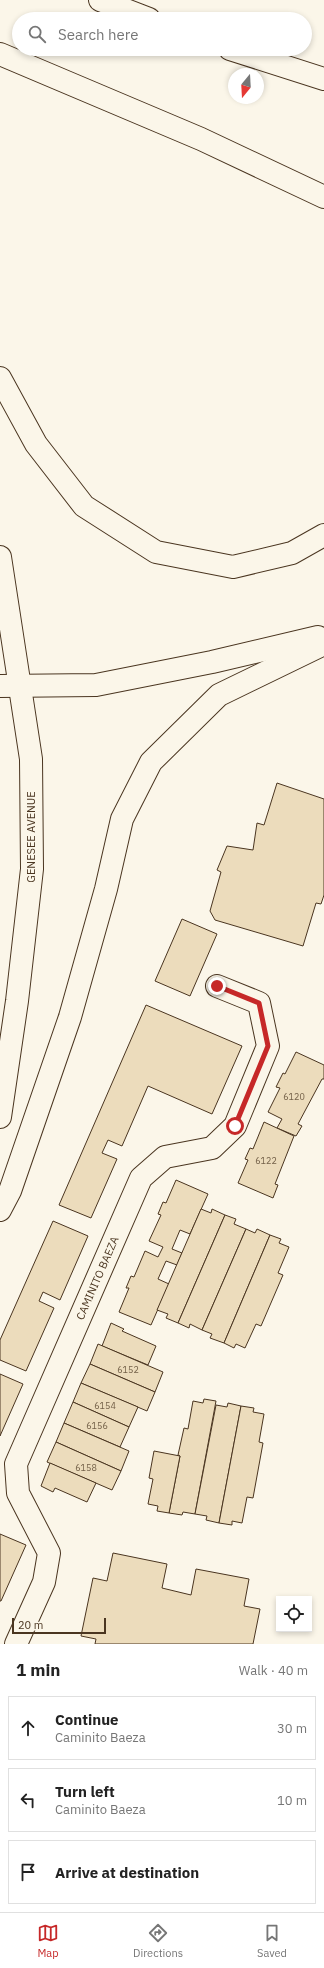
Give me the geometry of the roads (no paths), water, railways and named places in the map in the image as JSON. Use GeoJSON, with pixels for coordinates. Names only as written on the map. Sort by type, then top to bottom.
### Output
{"type":"FeatureCollection","features":[{"type":"Feature","properties":{"kind":"main road"},"geometry":{"type":"LineString","coordinates":[[100,0],[131,12]]}},
{"type":"Feature","properties":{"kind":"main road"},"geometry":{"type":"LineString","coordinates":[[0,54],[201,139],[324,196]]}},
{"type":"Feature","properties":{"kind":"main road"},"geometry":{"type":"LineString","coordinates":[[252,56],[324,79]]}},
{"type":"Feature","properties":{"kind":"main road"},"geometry":{"type":"LineString","coordinates":[[0,378],[36,444],[84,506],[156,552],[233,567],[292,553],[324,535]]}},
{"type":"Feature","properties":{"kind":"main road","name":"GENESEE AVENUE"},"geometry":{"type":"LineString","coordinates":[[0,557],[10,686],[31,759],[32,869],[17,1001],[0,1117]]}},
{"type":"Feature","properties":{"kind":"main road"},"geometry":{"type":"LineString","coordinates":[[10,686],[96,685],[212,662],[324,635]]}},
{"type":"Feature","properties":{"kind":"main road"},"geometry":{"type":"LineString","coordinates":[[0,1210],[10,1191],[70,1017],[106,889],[122,819],[151,762],[219,695],[324,644]]}},
{"type":"Feature","properties":{"kind":"main road","name":"CAMINITO BAEZA"},"geometry":{"type":"LineString","coordinates":[[16,1644],[44,1582],[49,1553],[18,1493],[16,1464],[141,1178],[165,1157],[212,1148],[235,1126],[268,1046],[259,1003],[217,986]]}}]}
